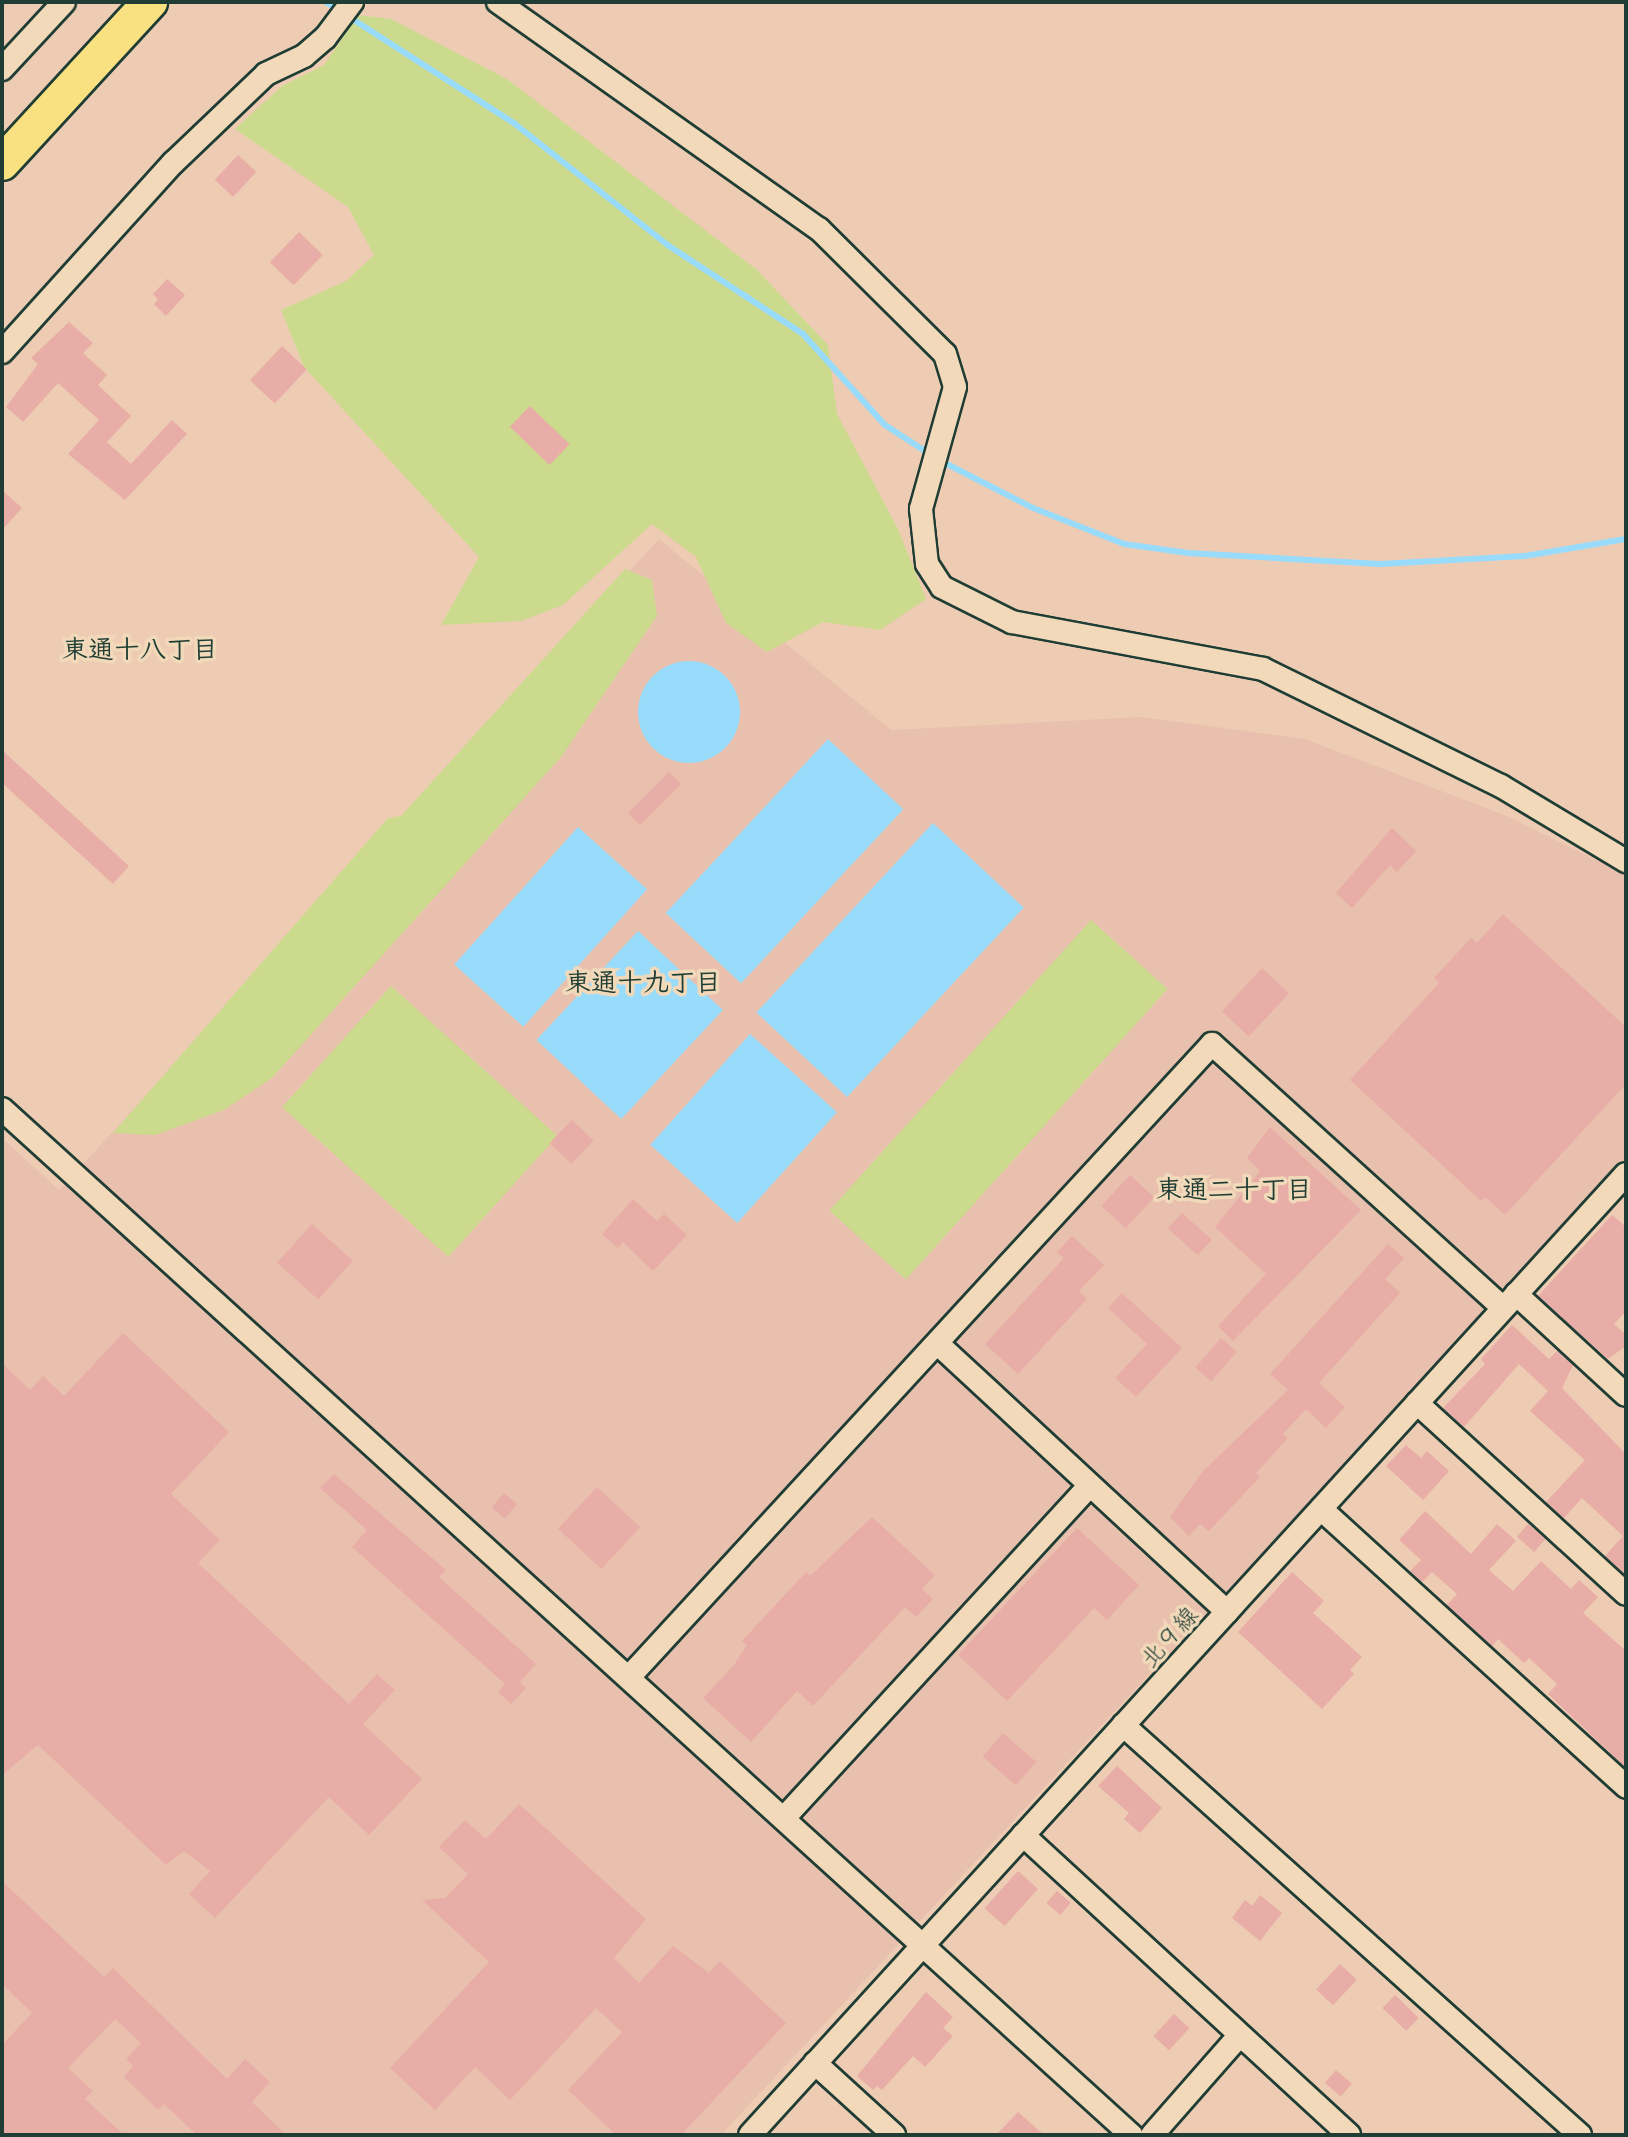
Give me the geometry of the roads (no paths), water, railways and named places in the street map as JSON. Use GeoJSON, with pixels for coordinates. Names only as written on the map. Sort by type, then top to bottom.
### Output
{"type":"FeatureCollection","features":[{"type":"Feature","properties":{"kind":"highway"},"geometry":{"type":"LineString","coordinates":[[2,163],[150,2]]}},
{"type":"Feature","properties":{"kind":"street"},"geometry":{"type":"LineString","coordinates":[[2,69],[64,2]]}},
{"type":"Feature","properties":{"kind":"street"},"geometry":{"type":"LineString","coordinates":[[2,352],[173,163],[266,74],[304,56],[325,38],[352,2]]}},
{"type":"Feature","properties":{"kind":"street"},"geometry":{"type":"LineString","coordinates":[[498,2],[819,229],[945,354],[955,387],[939,429],[921,509],[927,564],[942,587],[962,601],[1012,622],[1070,636],[1263,669],[1501,786],[1626,861]]}},
{"type":"Feature","properties":{"kind":"street"},"geometry":{"type":"LineString","coordinates":[[630,1676],[1212,1044],[1510,1301],[1622,1383]]}},
{"type":"Feature","properties":{"kind":"street"},"geometry":{"type":"LineString","coordinates":[[2,1109],[630,1676],[1131,2135]]}},
{"type":"Feature","properties":{"kind":"street","name":"北９線"},"geometry":{"type":"LineString","coordinates":[[750,2135],[1626,1174]]}},
{"type":"Feature","properties":{"kind":"street"},"geometry":{"type":"LineString","coordinates":[[938,1344],[1227,1612]]}},
{"type":"Feature","properties":{"kind":"street"},"geometry":{"type":"LineString","coordinates":[[1417,1403],[1626,1594]]}},
{"type":"Feature","properties":{"kind":"street"},"geometry":{"type":"LineString","coordinates":[[784,1818],[1090,1485]]}},
{"type":"Feature","properties":{"kind":"street"},"geometry":{"type":"LineString","coordinates":[[1321,1509],[1626,1787]]}},
{"type":"Feature","properties":{"kind":"street"},"geometry":{"type":"LineString","coordinates":[[1123,1725],[1565,2131]]}},
{"type":"Feature","properties":{"kind":"street"},"geometry":{"type":"LineString","coordinates":[[1023,1835],[1349,2135]]}},
{"type":"Feature","properties":{"kind":"street"},"geometry":{"type":"LineString","coordinates":[[1152,2135],[1239,2036]]}},
{"type":"Feature","properties":{"kind":"street"},"geometry":{"type":"LineString","coordinates":[[815,2063],[894,2135]]}},
{"type":"Feature","properties":{"kind":"water"},"geometry":{"type":"Polygon","coordinates":[[[689,661],[708,665],[725,676],[736,693],[740,712],[736,731],[725,748],[708,759],[689,763],[670,759],[653,748],[642,731],[638,712],[642,693],[653,676],[670,665],[689,661]]]}},
{"type":"Feature","properties":{"kind":"water"},"geometry":{"type":"Polygon","coordinates":[[[828,739],[903,809],[741,983],[666,913],[828,739]]]}},
{"type":"Feature","properties":{"kind":"water"},"geometry":{"type":"Polygon","coordinates":[[[933,823],[1024,908],[847,1097],[756,1012],[933,823]]]}},
{"type":"Feature","properties":{"kind":"water"},"geometry":{"type":"Polygon","coordinates":[[[578,827],[647,889],[523,1027],[454,964],[578,827]]]}},
{"type":"Feature","properties":{"kind":"water"},"geometry":{"type":"Polygon","coordinates":[[[638,931],[723,1010],[621,1119],[536,1040],[638,931]]]}},
{"type":"Feature","properties":{"kind":"water"},"geometry":{"type":"Polygon","coordinates":[[[750,1034],[837,1112],[737,1223],[650,1145],[750,1034]]]}},
{"type":"Feature","properties":{"kind":"waterway"},"geometry":{"type":"LineString","coordinates":[[326,2],[515,124],[669,246],[803,334],[885,425],[931,455]]}},
{"type":"Feature","properties":{"kind":"waterway"},"geometry":{"type":"LineString","coordinates":[[941,461],[1033,508],[1124,544],[1188,553],[1380,564],[1525,556],[1626,539]]}},
{"type":"Feature","properties":{"kind":"district","name":"東通十八丁目"},"geometry":{"type":"Point","coordinates":[140,650]}},
{"type":"Feature","properties":{"kind":"district","name":"東通十九丁目"},"geometry":{"type":"Point","coordinates":[643,983]}},
{"type":"Feature","properties":{"kind":"district","name":"東通二十丁目"},"geometry":{"type":"Point","coordinates":[1234,1190]}}]}
